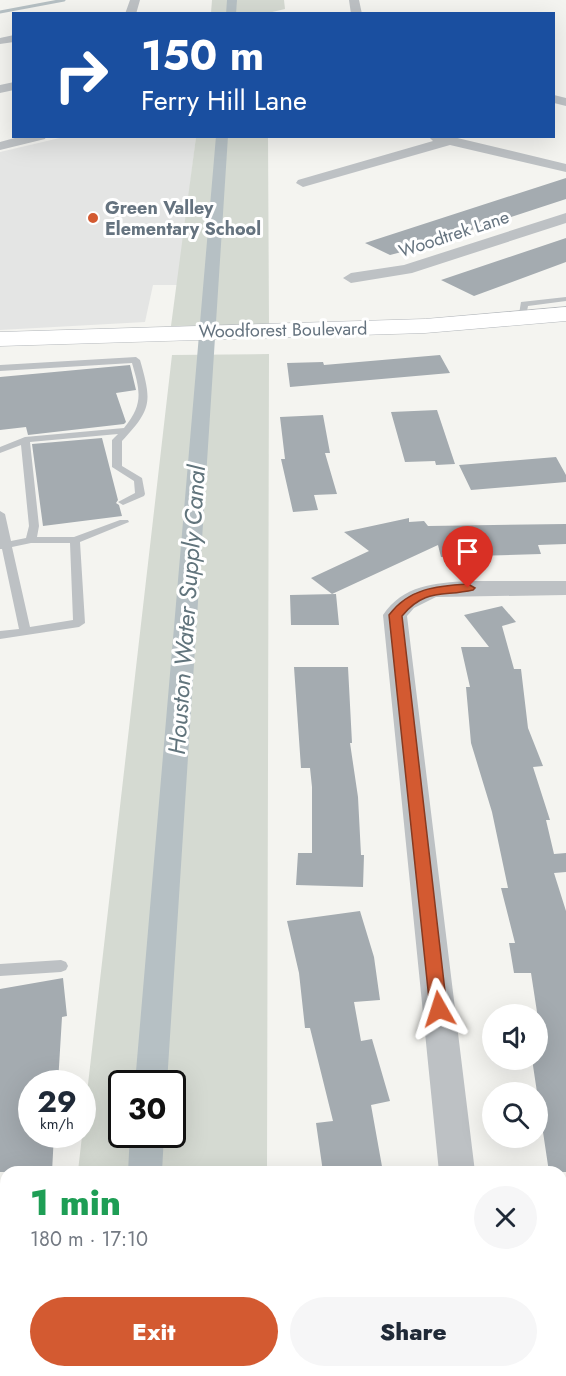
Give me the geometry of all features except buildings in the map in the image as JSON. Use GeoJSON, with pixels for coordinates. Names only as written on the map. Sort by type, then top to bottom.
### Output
{"type":"FeatureCollection","features":[{"type":"Feature","properties":{"kind":"main road","name":"Woodforest Boulevard"},"geometry":{"type":"LineString","coordinates":[[0,339],[435,327],[566,314]]}},
{"type":"Feature","properties":{"kind":"main road","name":"Woodforest Boulevard"},"geometry":{"type":"LineString","coordinates":[[0,358],[162,350],[400,346],[566,333]]}},
{"type":"Feature","properties":{"kind":"street"},"geometry":{"type":"LineString","coordinates":[[0,146],[32,138]]}},
{"type":"Feature","properties":{"kind":"street"},"geometry":{"type":"LineString","coordinates":[[437,138],[566,168]]}},
{"type":"Feature","properties":{"kind":"street"},"geometry":{"type":"LineString","coordinates":[[303,183],[448,141]]}},
{"type":"Feature","properties":{"kind":"street","name":"Woodtrek Lane"},"geometry":{"type":"LineString","coordinates":[[351,278],[406,270],[566,218]]}},
{"type":"Feature","properties":{"kind":"street"},"geometry":{"type":"LineString","coordinates":[[456,1166],[395,615],[409,601],[431,590],[566,588]]}},
{"type":"Feature","properties":{"kind":"lane"},"geometry":{"type":"LineString","coordinates":[[522,320],[524,304],[566,299]]}},
{"type":"Feature","properties":{"kind":"lane"},"geometry":{"type":"LineString","coordinates":[[0,368],[136,360],[146,395],[138,418],[117,440],[117,466],[139,480],[141,494],[123,502]]}},
{"type":"Feature","properties":{"kind":"lane"},"geometry":{"type":"LineString","coordinates":[[0,450],[25,440],[127,430]]}},
{"type":"Feature","properties":{"kind":"lane"},"geometry":{"type":"LineString","coordinates":[[25,440],[34,526],[31,540]]}},
{"type":"Feature","properties":{"kind":"lane"},"geometry":{"type":"LineString","coordinates":[[0,514],[3,545],[25,630]]}},
{"type":"Feature","properties":{"kind":"lane"},"geometry":{"type":"LineString","coordinates":[[3,545],[31,540],[75,540],[124,522]]}},
{"type":"Feature","properties":{"kind":"lane"},"geometry":{"type":"LineString","coordinates":[[0,635],[79,623],[75,540]]}},
{"type":"Feature","properties":{"kind":"lane"},"geometry":{"type":"LineString","coordinates":[[0,970],[61,966]]}},
{"type":"Feature","properties":{"kind":"shaded area"},"geometry":{"type":"Polygon","coordinates":[[[212,0],[284,0],[285,9],[272,12],[211,12],[212,0]]]}},
{"type":"Feature","properties":{"kind":"shaded area","name":"Green Valley Elementary School"},"geometry":{"type":"Polygon","coordinates":[[[60,138],[196,138],[178,285],[153,285],[145,322],[0,330],[0,152],[60,138]]]}},
{"type":"Feature","properties":{"kind":"shaded area"},"geometry":{"type":"Polygon","coordinates":[[[196,138],[268,138],[269,325],[171,326],[196,138]]]}},
{"type":"Feature","properties":{"kind":"shaded area"},"geometry":{"type":"Polygon","coordinates":[[[269,354],[267,1166],[79,1166],[81,1148],[96,1148],[96,1070],[90,1070],[172,355],[269,354]]]}},
{"type":"Feature","properties":{"kind":"waterway"},"geometry":{"type":"LineString","coordinates":[[0,12],[64,0]]}},
{"type":"Feature","properties":{"kind":"waterway","name":"Houston Water Supply Canal"},"geometry":{"type":"LineString","coordinates":[[231,12],[232,0]]}},
{"type":"Feature","properties":{"kind":"waterway","name":"Houston Water Supply Canal"},"geometry":{"type":"LineString","coordinates":[[152,1070],[222,138]]}},
{"type":"Feature","properties":{"kind":"waterway","name":"Houston Water Supply Canal"},"geometry":{"type":"LineString","coordinates":[[145,1166],[146,1148]]}},
{"type":"Feature","properties":{"kind":"place","name":"Green Valley Elementary School"},"geometry":{"type":"Point","coordinates":[93,218]}},
{"type":"Feature","properties":{"kind":"route"},"geometry":{"type":"LineString","coordinates":[[439,1009],[395,615],[406,603],[431,590],[468,588]]}}]}
